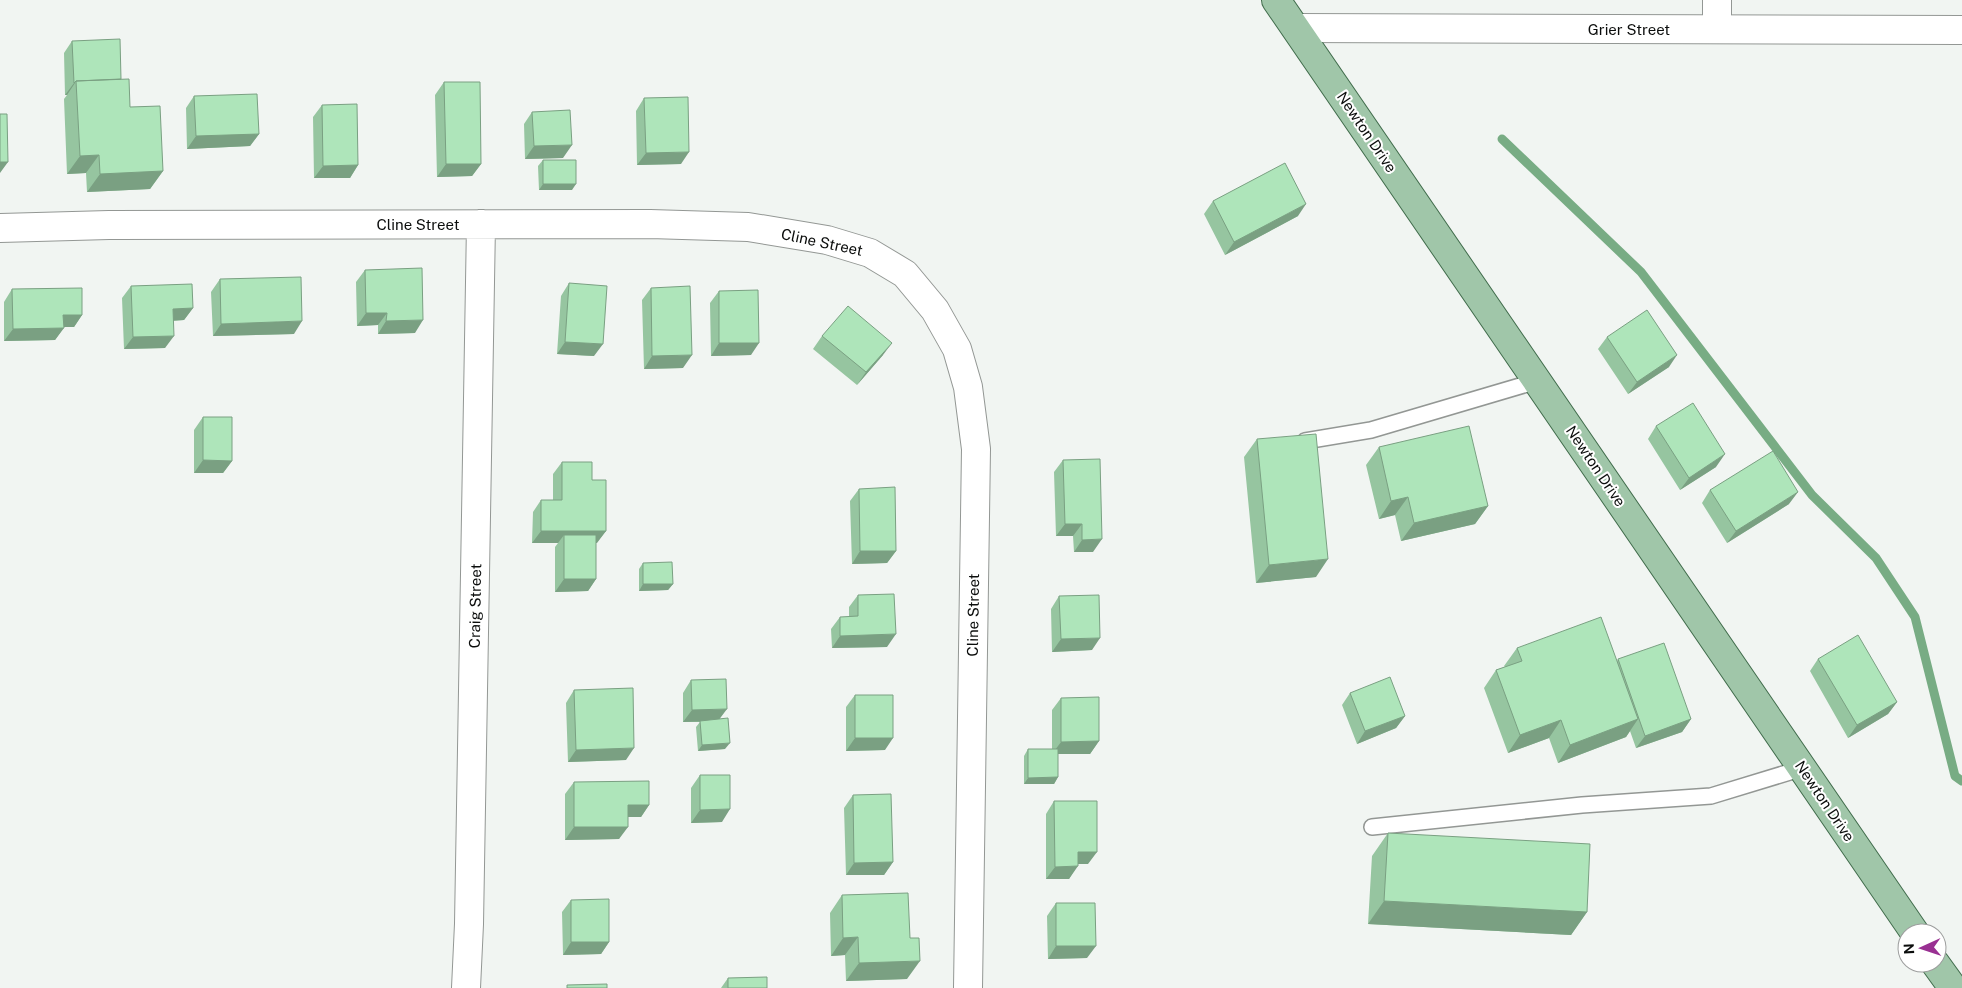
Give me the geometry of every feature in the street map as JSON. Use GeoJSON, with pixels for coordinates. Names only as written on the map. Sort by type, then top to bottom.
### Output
{"type":"FeatureCollection","features":[{"type":"Feature","properties":{"kind":"main road","name":"Newton Drive"},"geometry":{"type":"LineString","coordinates":[[1276,0],[1908,923]]}},
{"type":"Feature","properties":{"kind":"main road"},"geometry":{"type":"LineString","coordinates":[[1942,973],[1952,988]]}},
{"type":"Feature","properties":{"kind":"street"},"geometry":{"type":"LineString","coordinates":[[1717,0],[1717,29]]}},
{"type":"Feature","properties":{"kind":"street","name":"Grier Street"},"geometry":{"type":"LineString","coordinates":[[1296,28],[1962,30]]}},
{"type":"Feature","properties":{"kind":"street","name":"Cline Street"},"geometry":{"type":"LineString","coordinates":[[0,228],[109,225],[481,224],[650,224],[748,228],[827,240],[870,253],[905,274],[936,310],[957,349],[968,387],[976,449],[968,988]]}},
{"type":"Feature","properties":{"kind":"street","name":"Craig Street"},"geometry":{"type":"LineString","coordinates":[[466,988],[469,914],[481,224]]}},
{"type":"Feature","properties":{"kind":"lane"},"geometry":{"type":"LineString","coordinates":[[1305,441],[1371,430],[1537,380]]}},
{"type":"Feature","properties":{"kind":"lane"},"geometry":{"type":"LineString","coordinates":[[1372,828],[1582,805],[1711,796],[1803,768]]}},
{"type":"Feature","properties":{"kind":"building"},"geometry":{"type":"Polygon","coordinates":[[[120,39],[121,79],[76,81],[74,83],[72,41],[120,39]]]}},
{"type":"Feature","properties":{"kind":"building"},"geometry":{"type":"Polygon","coordinates":[[[129,79],[130,107],[160,106],[163,171],[100,174],[99,155],[80,156],[76,81],[129,79]]]}},
{"type":"Feature","properties":{"kind":"building"},"geometry":{"type":"Polygon","coordinates":[[[444,82],[480,82],[481,164],[446,164],[444,82]]]}},
{"type":"Feature","properties":{"kind":"building"},"geometry":{"type":"Polygon","coordinates":[[[257,94],[259,134],[196,136],[194,96],[257,94]]]}},
{"type":"Feature","properties":{"kind":"building"},"geometry":{"type":"Polygon","coordinates":[[[688,97],[689,152],[646,153],[644,98],[688,97]]]}},
{"type":"Feature","properties":{"kind":"building"},"geometry":{"type":"Polygon","coordinates":[[[357,104],[358,165],[323,166],[322,105],[357,104]]]}},
{"type":"Feature","properties":{"kind":"building"},"geometry":{"type":"Polygon","coordinates":[[[570,110],[572,145],[534,146],[532,112],[570,110]]]}},
{"type":"Feature","properties":{"kind":"building"},"geometry":{"type":"Polygon","coordinates":[[[0,114],[7,114],[8,162],[0,162],[0,114]]]}},
{"type":"Feature","properties":{"kind":"building"},"geometry":{"type":"Polygon","coordinates":[[[543,160],[576,160],[576,184],[543,184],[543,160]]]}},
{"type":"Feature","properties":{"kind":"building"},"geometry":{"type":"Polygon","coordinates":[[[1285,163],[1306,204],[1234,242],[1213,201],[1285,163]]]}},
{"type":"Feature","properties":{"kind":"building"},"geometry":{"type":"Polygon","coordinates":[[[422,268],[423,320],[386,321],[387,313],[366,313],[365,270],[422,268]]]}},
{"type":"Feature","properties":{"kind":"building"},"geometry":{"type":"Polygon","coordinates":[[[301,277],[302,321],[221,324],[220,279],[301,277]]]}},
{"type":"Feature","properties":{"kind":"building"},"geometry":{"type":"Polygon","coordinates":[[[569,283],[607,286],[603,344],[565,342],[569,283]]]}},
{"type":"Feature","properties":{"kind":"building"},"geometry":{"type":"Polygon","coordinates":[[[192,284],[193,308],[173,309],[174,336],[133,337],[131,286],[192,284]]]}},
{"type":"Feature","properties":{"kind":"building"},"geometry":{"type":"Polygon","coordinates":[[[690,286],[692,355],[652,356],[651,288],[690,286]]]}},
{"type":"Feature","properties":{"kind":"building"},"geometry":{"type":"Polygon","coordinates":[[[82,288],[82,315],[63,315],[64,328],[13,329],[12,289],[82,288]]]}},
{"type":"Feature","properties":{"kind":"building"},"geometry":{"type":"Polygon","coordinates":[[[758,290],[759,343],[719,343],[719,291],[758,290]]]}},
{"type":"Feature","properties":{"kind":"building"},"geometry":{"type":"Polygon","coordinates":[[[848,306],[892,343],[866,372],[822,336],[848,306]]]}},
{"type":"Feature","properties":{"kind":"building"},"geometry":{"type":"Polygon","coordinates":[[[1647,310],[1677,355],[1637,382],[1607,337],[1647,310]]]}},
{"type":"Feature","properties":{"kind":"building"},"geometry":{"type":"Polygon","coordinates":[[[1693,403],[1725,454],[1689,478],[1656,426],[1693,403]]]}},
{"type":"Feature","properties":{"kind":"building"},"geometry":{"type":"Polygon","coordinates":[[[203,417],[232,417],[232,461],[203,460],[203,417]]]}},
{"type":"Feature","properties":{"kind":"building"},"geometry":{"type":"Polygon","coordinates":[[[1469,426],[1488,506],[1414,523],[1408,497],[1391,501],[1379,447],[1469,426]]]}},
{"type":"Feature","properties":{"kind":"building"},"geometry":{"type":"Polygon","coordinates":[[[1316,434],[1328,559],[1269,565],[1257,439],[1316,434]]]}},
{"type":"Feature","properties":{"kind":"building"},"geometry":{"type":"Polygon","coordinates":[[[1773,451],[1798,492],[1736,531],[1710,490],[1773,451]]]}},
{"type":"Feature","properties":{"kind":"building"},"geometry":{"type":"Polygon","coordinates":[[[1100,459],[1102,539],[1082,540],[1082,524],[1065,524],[1063,460],[1100,459]]]}},
{"type":"Feature","properties":{"kind":"building"},"geometry":{"type":"Polygon","coordinates":[[[562,462],[592,462],[592,480],[606,480],[606,531],[541,531],[541,500],[562,500],[562,462]]]}},
{"type":"Feature","properties":{"kind":"building"},"geometry":{"type":"Polygon","coordinates":[[[895,487],[896,551],[860,551],[859,489],[895,487]]]}},
{"type":"Feature","properties":{"kind":"building"},"geometry":{"type":"Polygon","coordinates":[[[564,535],[596,535],[596,579],[564,579],[564,535]]]}},
{"type":"Feature","properties":{"kind":"building"},"geometry":{"type":"Polygon","coordinates":[[[672,562],[673,584],[643,584],[643,563],[672,562]]]}},
{"type":"Feature","properties":{"kind":"building"},"geometry":{"type":"Polygon","coordinates":[[[894,594],[896,634],[840,636],[840,617],[858,616],[858,595],[894,594]]]}},
{"type":"Feature","properties":{"kind":"building"},"geometry":{"type":"Polygon","coordinates":[[[1099,595],[1100,638],[1061,639],[1059,596],[1099,595]]]}},
{"type":"Feature","properties":{"kind":"building"},"geometry":{"type":"Polygon","coordinates":[[[1601,617],[1638,719],[1570,745],[1561,720],[1520,735],[1496,670],[1522,661],[1517,648],[1601,617]]]}},
{"type":"Feature","properties":{"kind":"building"},"geometry":{"type":"Polygon","coordinates":[[[1858,635],[1897,702],[1857,725],[1818,659],[1858,635]]]}},
{"type":"Feature","properties":{"kind":"building"},"geometry":{"type":"Polygon","coordinates":[[[1664,643],[1691,719],[1645,736],[1618,659],[1664,643]]]}},
{"type":"Feature","properties":{"kind":"building"},"geometry":{"type":"Polygon","coordinates":[[[1390,677],[1405,716],[1365,731],[1350,693],[1390,677]]]}},
{"type":"Feature","properties":{"kind":"building"},"geometry":{"type":"Polygon","coordinates":[[[726,679],[727,709],[692,710],[691,680],[726,679]]]}},
{"type":"Feature","properties":{"kind":"building"},"geometry":{"type":"Polygon","coordinates":[[[633,688],[634,748],[576,750],[574,690],[633,688]]]}},
{"type":"Feature","properties":{"kind":"building"},"geometry":{"type":"Polygon","coordinates":[[[855,695],[893,695],[893,738],[855,738],[855,695]]]}},
{"type":"Feature","properties":{"kind":"building"},"geometry":{"type":"Polygon","coordinates":[[[1099,697],[1099,741],[1061,742],[1061,698],[1099,697]]]}},
{"type":"Feature","properties":{"kind":"building"},"geometry":{"type":"Polygon","coordinates":[[[728,718],[730,743],[702,745],[700,721],[728,718]]]}},
{"type":"Feature","properties":{"kind":"building"},"geometry":{"type":"Polygon","coordinates":[[[1028,749],[1058,749],[1058,777],[1028,778],[1028,749]]]}},
{"type":"Feature","properties":{"kind":"building"},"geometry":{"type":"Polygon","coordinates":[[[700,775],[730,775],[730,809],[700,810],[700,775]]]}},
{"type":"Feature","properties":{"kind":"building"},"geometry":{"type":"Polygon","coordinates":[[[649,781],[649,805],[628,805],[628,827],[574,827],[574,782],[649,781]]]}},
{"type":"Feature","properties":{"kind":"building"},"geometry":{"type":"Polygon","coordinates":[[[891,794],[893,862],[854,863],[853,795],[891,794]]]}},
{"type":"Feature","properties":{"kind":"building"},"geometry":{"type":"Polygon","coordinates":[[[1054,801],[1097,801],[1097,852],[1078,852],[1078,866],[1055,867],[1054,801]]]}},
{"type":"Feature","properties":{"kind":"building"},"geometry":{"type":"Polygon","coordinates":[[[1388,833],[1590,844],[1587,912],[1384,901],[1388,833]]]}},
{"type":"Feature","properties":{"kind":"building"},"geometry":{"type":"Polygon","coordinates":[[[908,893],[910,938],[919,938],[920,961],[859,963],[858,937],[843,938],[842,895],[908,893]]]}},
{"type":"Feature","properties":{"kind":"building"},"geometry":{"type":"Polygon","coordinates":[[[609,899],[609,942],[571,942],[571,900],[609,899]]]}},
{"type":"Feature","properties":{"kind":"building"},"geometry":{"type":"Polygon","coordinates":[[[1056,903],[1095,903],[1096,946],[1056,946],[1056,903]]]}},
{"type":"Feature","properties":{"kind":"building"},"geometry":{"type":"Polygon","coordinates":[[[767,977],[767,988],[728,988],[728,978],[767,977]]]}},
{"type":"Feature","properties":{"kind":"building"},"geometry":{"type":"Polygon","coordinates":[[[607,984],[607,988],[567,988],[567,985],[607,984]]]}},
{"type":"Feature","properties":{"kind":"waterway"},"geometry":{"type":"LineString","coordinates":[[1502,139],[1641,272],[1812,495],[1876,558],[1915,617],[1955,776],[1962,781]]}}]}
